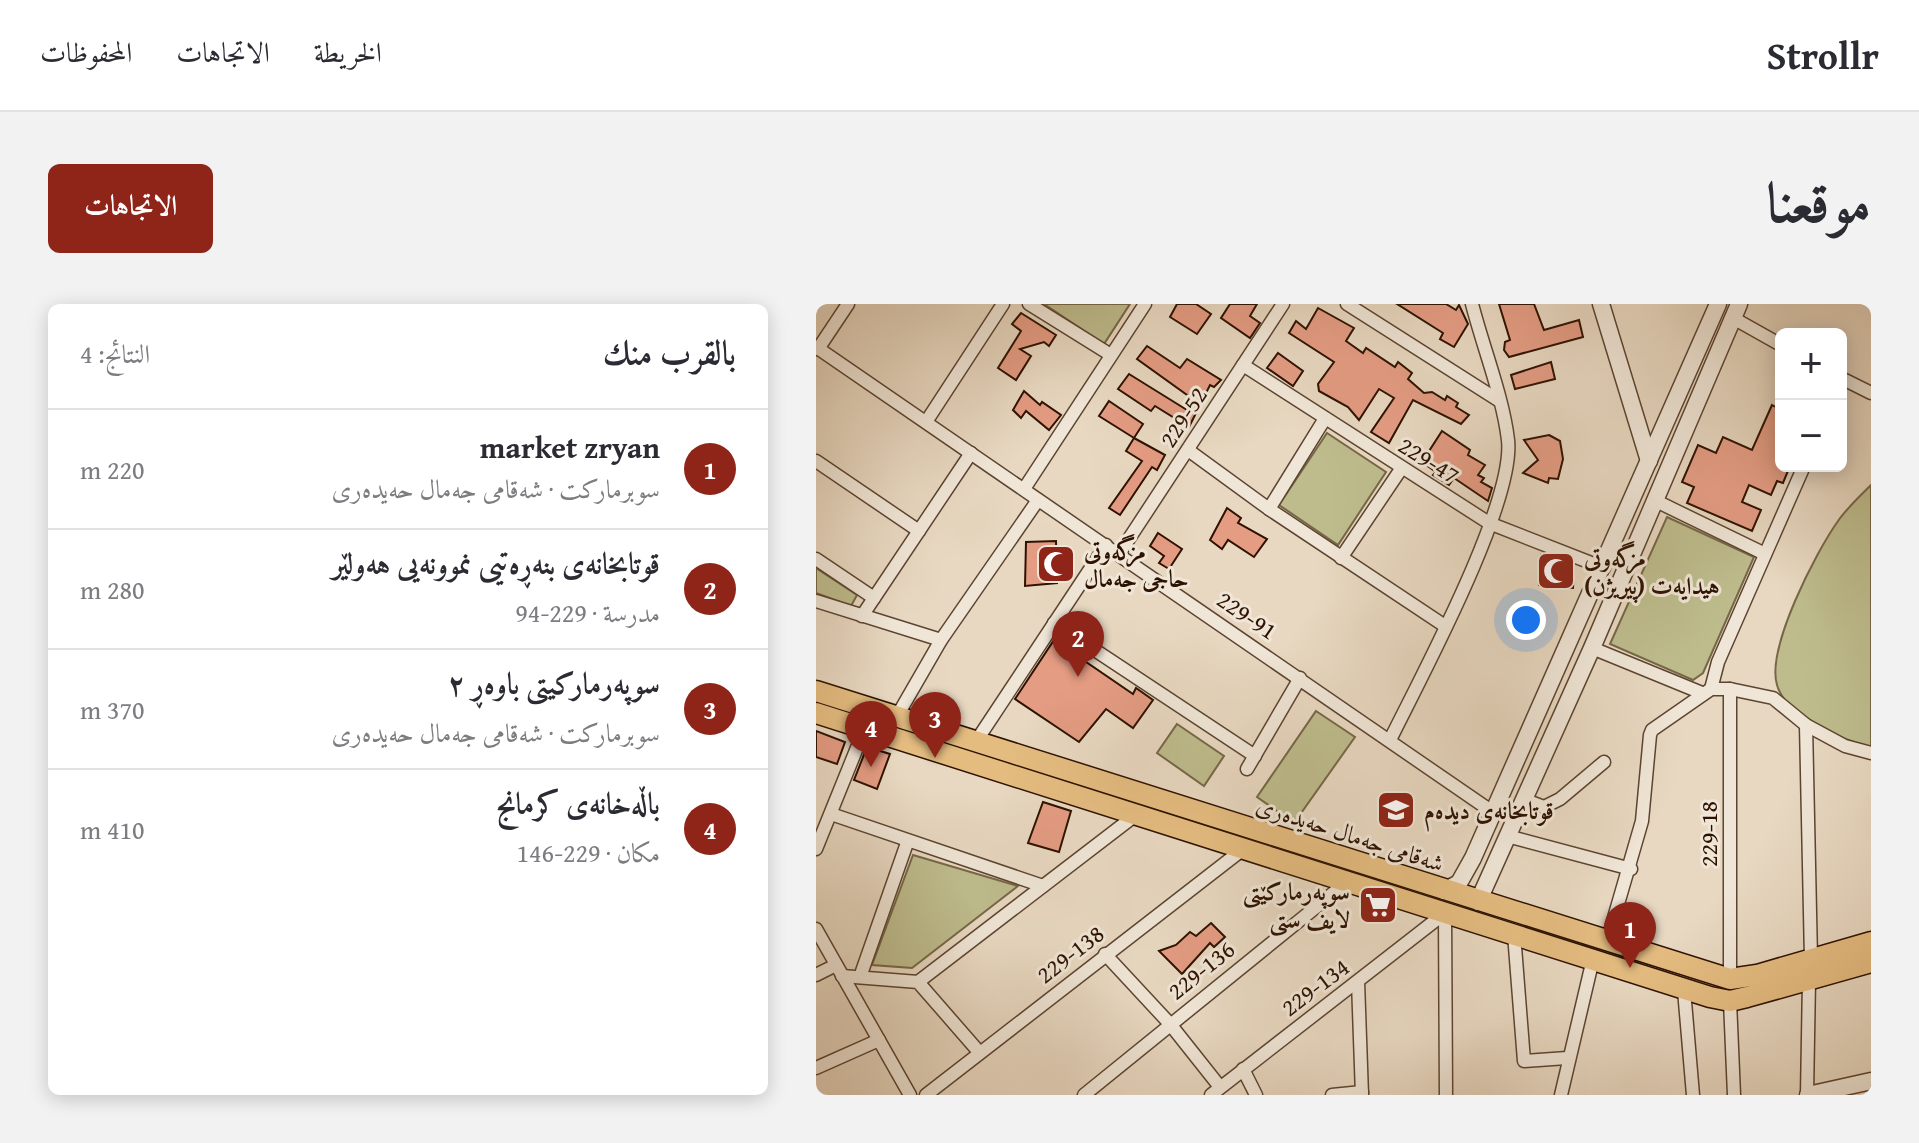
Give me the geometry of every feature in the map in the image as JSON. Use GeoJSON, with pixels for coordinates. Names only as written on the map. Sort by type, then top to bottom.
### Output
{"type":"FeatureCollection","features":[{"type":"Feature","properties":{"kind":"main road","name":"شەقامی جەمال حەیدەری"},"geometry":{"type":"LineString","coordinates":[[816,691],[828,710],[865,728],[1684,990],[1730,1001],[1809,980],[1871,942]]}},
{"type":"Feature","properties":{"kind":"main road","name":"شەقامی جەمال حەیدەری"},"geometry":{"type":"LineString","coordinates":[[828,710],[896,718],[1730,979],[1811,959],[1871,962]]}},
{"type":"Feature","properties":{"kind":"street"},"geometry":{"type":"LineString","coordinates":[[817,348],[848,304]]}},
{"type":"Feature","properties":{"kind":"street"},"geometry":{"type":"LineString","coordinates":[[926,422],[1003,304]]}},
{"type":"Feature","properties":{"kind":"street"},"geometry":{"type":"LineString","coordinates":[[1029,304],[1111,355]]}},
{"type":"Feature","properties":{"kind":"street"},"geometry":{"type":"LineString","coordinates":[[1024,489],[1145,304]]}},
{"type":"Feature","properties":{"kind":"street","name":"229-52"},"geometry":{"type":"LineString","coordinates":[[1119,554],[1283,304]]}},
{"type":"Feature","properties":{"kind":"street"},"geometry":{"type":"LineString","coordinates":[[1347,304],[1498,400]]}},
{"type":"Feature","properties":{"kind":"street"},"geometry":{"type":"LineString","coordinates":[[1390,740],[1445,626],[1489,523],[1505,475],[1508,454],[1498,400],[1472,304]]}},
{"type":"Feature","properties":{"kind":"street"},"geometry":{"type":"LineString","coordinates":[[1601,304],[1649,461]]}},
{"type":"Feature","properties":{"kind":"street"},"geometry":{"type":"LineString","coordinates":[[1444,891],[1459,883],[1494,813],[1604,568],[1717,304]]}},
{"type":"Feature","properties":{"kind":"street"},"geometry":{"type":"LineString","coordinates":[[1478,902],[1589,655],[1736,311],[1775,340]]}},
{"type":"Feature","properties":{"kind":"street","name":"229-91"},"geometry":{"type":"LineString","coordinates":[[817,348],[1494,813]]}},
{"type":"Feature","properties":{"kind":"street","name":"229-47"},"geometry":{"type":"LineString","coordinates":[[1243,365],[1324,420],[1489,523],[1604,568]]}},
{"type":"Feature","properties":{"kind":"street"},"geometry":{"type":"LineString","coordinates":[[1847,382],[1871,393]]}},
{"type":"Feature","properties":{"kind":"street"},"geometry":{"type":"LineString","coordinates":[[1269,509],[1324,420]]}},
{"type":"Feature","properties":{"kind":"street"},"geometry":{"type":"LineString","coordinates":[[1188,450],[1269,509],[1445,626]]}},
{"type":"Feature","properties":{"kind":"street"},"geometry":{"type":"LineString","coordinates":[[862,616],[971,453]]}},
{"type":"Feature","properties":{"kind":"street"},"geometry":{"type":"LineString","coordinates":[[816,461],[919,531]]}},
{"type":"Feature","properties":{"kind":"street"},"geometry":{"type":"LineString","coordinates":[[1341,558],[1401,469]]}},
{"type":"Feature","properties":{"kind":"street"},"geometry":{"type":"LineString","coordinates":[[1607,942],[1631,869],[1642,821],[1652,730],[1707,691],[1801,472]]}},
{"type":"Feature","properties":{"kind":"street"},"geometry":{"type":"LineString","coordinates":[[896,718],[941,640],[1038,500]]}},
{"type":"Feature","properties":{"kind":"street"},"geometry":{"type":"LineString","coordinates":[[1656,501],[1765,554]]}},
{"type":"Feature","properties":{"kind":"street"},"geometry":{"type":"LineString","coordinates":[[975,743],[1106,545]]}},
{"type":"Feature","properties":{"kind":"street"},"geometry":{"type":"LineString","coordinates":[[816,559],[874,598]]}},
{"type":"Feature","properties":{"kind":"street"},"geometry":{"type":"LineString","coordinates":[[816,601],[941,640]]}},
{"type":"Feature","properties":{"kind":"street"},"geometry":{"type":"LineString","coordinates":[[1054,623],[1255,756]]}},
{"type":"Feature","properties":{"kind":"street"},"geometry":{"type":"LineString","coordinates":[[1567,651],[1707,691],[1730,689],[1773,698],[1806,725],[1845,746],[1871,753]]}},
{"type":"Feature","properties":{"kind":"street"},"geometry":{"type":"LineString","coordinates":[[1247,769],[1300,678]]}},
{"type":"Feature","properties":{"kind":"street","name":"229-18"},"geometry":{"type":"LineString","coordinates":[[1730,689],[1730,979]]}},
{"type":"Feature","properties":{"kind":"street"},"geometry":{"type":"LineString","coordinates":[[1806,725],[1811,959]]}},
{"type":"Feature","properties":{"kind":"street"},"geometry":{"type":"LineString","coordinates":[[816,849],[865,728]]}},
{"type":"Feature","properties":{"kind":"street"},"geometry":{"type":"LineString","coordinates":[[1523,799],[1544,807],[1560,799],[1604,762]]}},
{"type":"Feature","properties":{"kind":"street"},"geometry":{"type":"LineString","coordinates":[[831,814],[907,843],[1043,886]]}},
{"type":"Feature","properties":{"kind":"street"},"geometry":{"type":"LineString","coordinates":[[816,975],[839,970],[860,977],[918,982],[1137,814]]}},
{"type":"Feature","properties":{"kind":"street"},"geometry":{"type":"LineString","coordinates":[[1507,836],[1631,869]]}},
{"type":"Feature","properties":{"kind":"street"},"geometry":{"type":"LineString","coordinates":[[860,977],[907,843]]}},
{"type":"Feature","properties":{"kind":"street","name":"229-138"},"geometry":{"type":"LineString","coordinates":[[926,1095],[1242,850]]}},
{"type":"Feature","properties":{"kind":"street"},"geometry":{"type":"LineString","coordinates":[[1473,858],[1480,871],[1492,868]]}},
{"type":"Feature","properties":{"kind":"street","name":"229-136"},"geometry":{"type":"LineString","coordinates":[[1084,1095],[1347,882]]}},
{"type":"Feature","properties":{"kind":"street"},"geometry":{"type":"LineString","coordinates":[[1445,913],[1446,1095]]}},
{"type":"Feature","properties":{"kind":"street","name":"229-134"},"geometry":{"type":"LineString","coordinates":[[1216,1091],[1445,913]]}},
{"type":"Feature","properties":{"kind":"street"},"geometry":{"type":"LineString","coordinates":[[816,929],[910,1095]]}},
{"type":"Feature","properties":{"kind":"street"},"geometry":{"type":"LineString","coordinates":[[1514,934],[1522,1055],[1528,1063],[1567,1058]]}},
{"type":"Feature","properties":{"kind":"street"},"geometry":{"type":"LineString","coordinates":[[1105,954],[1170,1024],[1216,1091]]}},
{"type":"Feature","properties":{"kind":"street"},"geometry":{"type":"LineString","coordinates":[[1561,1095],[1567,1058],[1593,959]]}},
{"type":"Feature","properties":{"kind":"street"},"geometry":{"type":"LineString","coordinates":[[1809,980],[1807,1095],[1871,1081]]}},
{"type":"Feature","properties":{"kind":"street"},"geometry":{"type":"LineString","coordinates":[[918,982],[979,1052]]}},
{"type":"Feature","properties":{"kind":"street"},"geometry":{"type":"LineString","coordinates":[[1332,1095],[1362,1093],[1358,982]]}},
{"type":"Feature","properties":{"kind":"street"},"geometry":{"type":"LineString","coordinates":[[1684,990],[1693,1095]]}},
{"type":"Feature","properties":{"kind":"street"},"geometry":{"type":"LineString","coordinates":[[1730,1001],[1734,1095]]}},
{"type":"Feature","properties":{"kind":"street"},"geometry":{"type":"LineString","coordinates":[[816,1068],[879,1040]]}},
{"type":"Feature","properties":{"kind":"street"},"geometry":{"type":"LineString","coordinates":[[1243,1069],[1256,1095]]}},
{"type":"Feature","properties":{"kind":"shaded area"},"geometry":{"type":"Polygon","coordinates":[[[1044,304],[1130,304],[1104,344],[1044,304]]]}},
{"type":"Feature","properties":{"kind":"shaded area"},"geometry":{"type":"Polygon","coordinates":[[[1327,433],[1386,472],[1338,545],[1279,505],[1327,433]]]}},
{"type":"Feature","properties":{"kind":"shaded area"},"geometry":{"type":"Polygon","coordinates":[[[1871,485],[1871,747],[1831,733],[1803,717],[1782,697],[1776,669],[1786,625],[1806,577],[1842,516],[1871,485]]]}},
{"type":"Feature","properties":{"kind":"shaded area"},"geometry":{"type":"Polygon","coordinates":[[[1667,517],[1754,557],[1703,673],[1693,680],[1610,644],[1667,517]]]}},
{"type":"Feature","properties":{"kind":"shaded area"},"geometry":{"type":"Polygon","coordinates":[[[816,568],[857,595],[851,606],[816,593],[816,568]]]}},
{"type":"Feature","properties":{"kind":"shaded area"},"geometry":{"type":"Polygon","coordinates":[[[1316,711],[1355,737],[1294,823],[1257,797],[1316,711]]]}},
{"type":"Feature","properties":{"kind":"shaded area"},"geometry":{"type":"Polygon","coordinates":[[[1177,724],[1224,756],[1204,786],[1157,753],[1177,724]]]}},
{"type":"Feature","properties":{"kind":"shaded area"},"geometry":{"type":"Polygon","coordinates":[[[913,855],[1018,886],[912,968],[872,965],[913,855]]]}},
{"type":"Feature","properties":{"kind":"building"},"geometry":{"type":"Polygon","coordinates":[[[1177,304],[1196,304],[1211,314],[1197,334],[1170,317],[1177,304]]]}},
{"type":"Feature","properties":{"kind":"building"},"geometry":{"type":"Polygon","coordinates":[[[1230,304],[1257,304],[1250,316],[1260,323],[1250,338],[1221,318],[1230,304]]]}},
{"type":"Feature","properties":{"kind":"building"},"geometry":{"type":"Polygon","coordinates":[[[1397,304],[1446,304],[1456,310],[1459,305],[1468,324],[1454,347],[1440,339],[1443,333],[1397,304]]]}},
{"type":"Feature","properties":{"kind":"building"},"geometry":{"type":"Polygon","coordinates":[[[1499,304],[1534,304],[1544,330],[1579,320],[1583,337],[1509,357],[1504,350],[1505,342],[1510,340],[1499,304]]]}},
{"type":"Feature","properties":{"kind":"building"},"geometry":{"type":"Polygon","coordinates":[[[1318,308],[1354,328],[1346,341],[1363,353],[1366,348],[1395,367],[1398,362],[1412,373],[1408,379],[1424,393],[1432,392],[1445,400],[1447,396],[1458,403],[1456,407],[1469,415],[1461,424],[1413,400],[1389,443],[1371,432],[1394,398],[1379,389],[1359,420],[1348,407],[1319,391],[1318,384],[1334,362],[1289,333],[1296,321],[1306,329],[1318,308]]]}},
{"type":"Feature","properties":{"kind":"building"},"geometry":{"type":"Polygon","coordinates":[[[1021,313],[1056,335],[1049,346],[1044,342],[1020,349],[1031,356],[1016,380],[998,368],[1021,331],[1012,324],[1021,313]]]}},
{"type":"Feature","properties":{"kind":"building"},"geometry":{"type":"Polygon","coordinates":[[[1147,346],[1180,368],[1187,359],[1221,380],[1214,387],[1210,385],[1189,427],[1155,406],[1151,411],[1118,389],[1129,374],[1187,410],[1194,400],[1137,359],[1147,346]]]}},
{"type":"Feature","properties":{"kind":"building"},"geometry":{"type":"Polygon","coordinates":[[[1278,353],[1303,371],[1293,386],[1267,368],[1278,353]]]}},
{"type":"Feature","properties":{"kind":"building"},"geometry":{"type":"Polygon","coordinates":[[[1551,362],[1555,379],[1515,389],[1511,375],[1551,362]]]}},
{"type":"Feature","properties":{"kind":"building"},"geometry":{"type":"Polygon","coordinates":[[[1024,391],[1040,405],[1042,402],[1061,415],[1049,430],[1026,411],[1021,418],[1013,410],[1024,391]]]}},
{"type":"Feature","properties":{"kind":"building"},"geometry":{"type":"Polygon","coordinates":[[[1109,401],[1143,424],[1134,438],[1099,416],[1109,401]]]}},
{"type":"Feature","properties":{"kind":"building"},"geometry":{"type":"Polygon","coordinates":[[[1772,405],[1775,407],[1775,472],[1788,472],[1783,483],[1777,481],[1771,495],[1749,485],[1742,502],[1761,510],[1752,531],[1687,503],[1694,487],[1682,482],[1698,445],[1716,453],[1723,437],[1752,450],[1772,405]]]}},
{"type":"Feature","properties":{"kind":"building"},"geometry":{"type":"Polygon","coordinates":[[[1442,431],[1470,450],[1468,455],[1485,465],[1478,475],[1484,478],[1481,482],[1492,488],[1488,501],[1454,478],[1449,485],[1433,475],[1436,472],[1422,462],[1442,431]]]}},
{"type":"Feature","properties":{"kind":"building"},"geometry":{"type":"Polygon","coordinates":[[[1549,435],[1560,441],[1563,459],[1558,479],[1549,478],[1548,483],[1523,473],[1538,460],[1524,440],[1549,435]]]}},
{"type":"Feature","properties":{"kind":"building"},"geometry":{"type":"Polygon","coordinates":[[[1134,438],[1165,455],[1157,470],[1152,467],[1120,515],[1109,508],[1142,461],[1126,451],[1134,438]]]}},
{"type":"Feature","properties":{"kind":"building"},"geometry":{"type":"Polygon","coordinates":[[[1227,508],[1241,518],[1238,523],[1267,539],[1254,557],[1228,540],[1222,549],[1210,540],[1227,508]]]}},
{"type":"Feature","properties":{"kind":"building"},"geometry":{"type":"Polygon","coordinates":[[[1158,533],[1182,549],[1169,569],[1159,563],[1164,556],[1150,546],[1158,533]]]}},
{"type":"Feature","properties":{"kind":"building"},"geometry":{"type":"Polygon","coordinates":[[[1056,541],[1057,583],[1025,586],[1026,542],[1056,541]]]}},
{"type":"Feature","properties":{"kind":"building"},"geometry":{"type":"Polygon","coordinates":[[[1541,555],[1574,566],[1573,588],[1539,585],[1541,555]]]}},
{"type":"Feature","properties":{"kind":"building"},"geometry":{"type":"Polygon","coordinates":[[[1054,640],[1133,694],[1136,688],[1153,700],[1133,728],[1106,709],[1079,742],[1015,699],[1054,640]]]}},
{"type":"Feature","properties":{"kind":"building"},"geometry":{"type":"Polygon","coordinates":[[[816,731],[845,742],[837,764],[816,757],[816,731]]]}},
{"type":"Feature","properties":{"kind":"building"},"geometry":{"type":"Polygon","coordinates":[[[867,747],[890,754],[877,789],[854,780],[867,747]]]}},
{"type":"Feature","properties":{"kind":"building"},"geometry":{"type":"Polygon","coordinates":[[[1043,802],[1071,811],[1059,852],[1028,843],[1043,802]]]}},
{"type":"Feature","properties":{"kind":"building"},"geometry":{"type":"Polygon","coordinates":[[[1211,923],[1225,937],[1214,947],[1210,943],[1182,974],[1159,951],[1176,945],[1190,932],[1196,936],[1211,923]]]}},
{"type":"Feature","properties":{"kind":"place","name":"مزگەوتی حاجی جەمال"},"geometry":{"type":"Point","coordinates":[1056,564]}},
{"type":"Feature","properties":{"kind":"place","name":"مزگه‌وتی هیدایه‌ت (پیریژن)"},"geometry":{"type":"Point","coordinates":[1556,571]}},
{"type":"Feature","properties":{"kind":"place","name":"قوتابخانەی بنەڕەتیی نموونەیی هەولێر"},"geometry":{"type":"Point","coordinates":[1078,677]}},
{"type":"Feature","properties":{"kind":"place","name":"سوپەرمارکیتی باوەڕ ٢"},"geometry":{"type":"Point","coordinates":[935,758]}},
{"type":"Feature","properties":{"kind":"place","name":"باڵەخانەی کرمانج"},"geometry":{"type":"Point","coordinates":[871,767]}},
{"type":"Feature","properties":{"kind":"place","name":"قوتابخانەی دیدەم"},"geometry":{"type":"Point","coordinates":[1396,810]}},
{"type":"Feature","properties":{"kind":"place","name":"سوپەرمارکێتی لایف ستی"},"geometry":{"type":"Point","coordinates":[1378,905]}},
{"type":"Feature","properties":{"kind":"place","name":"market zryan"},"geometry":{"type":"Point","coordinates":[1630,968]}}]}
